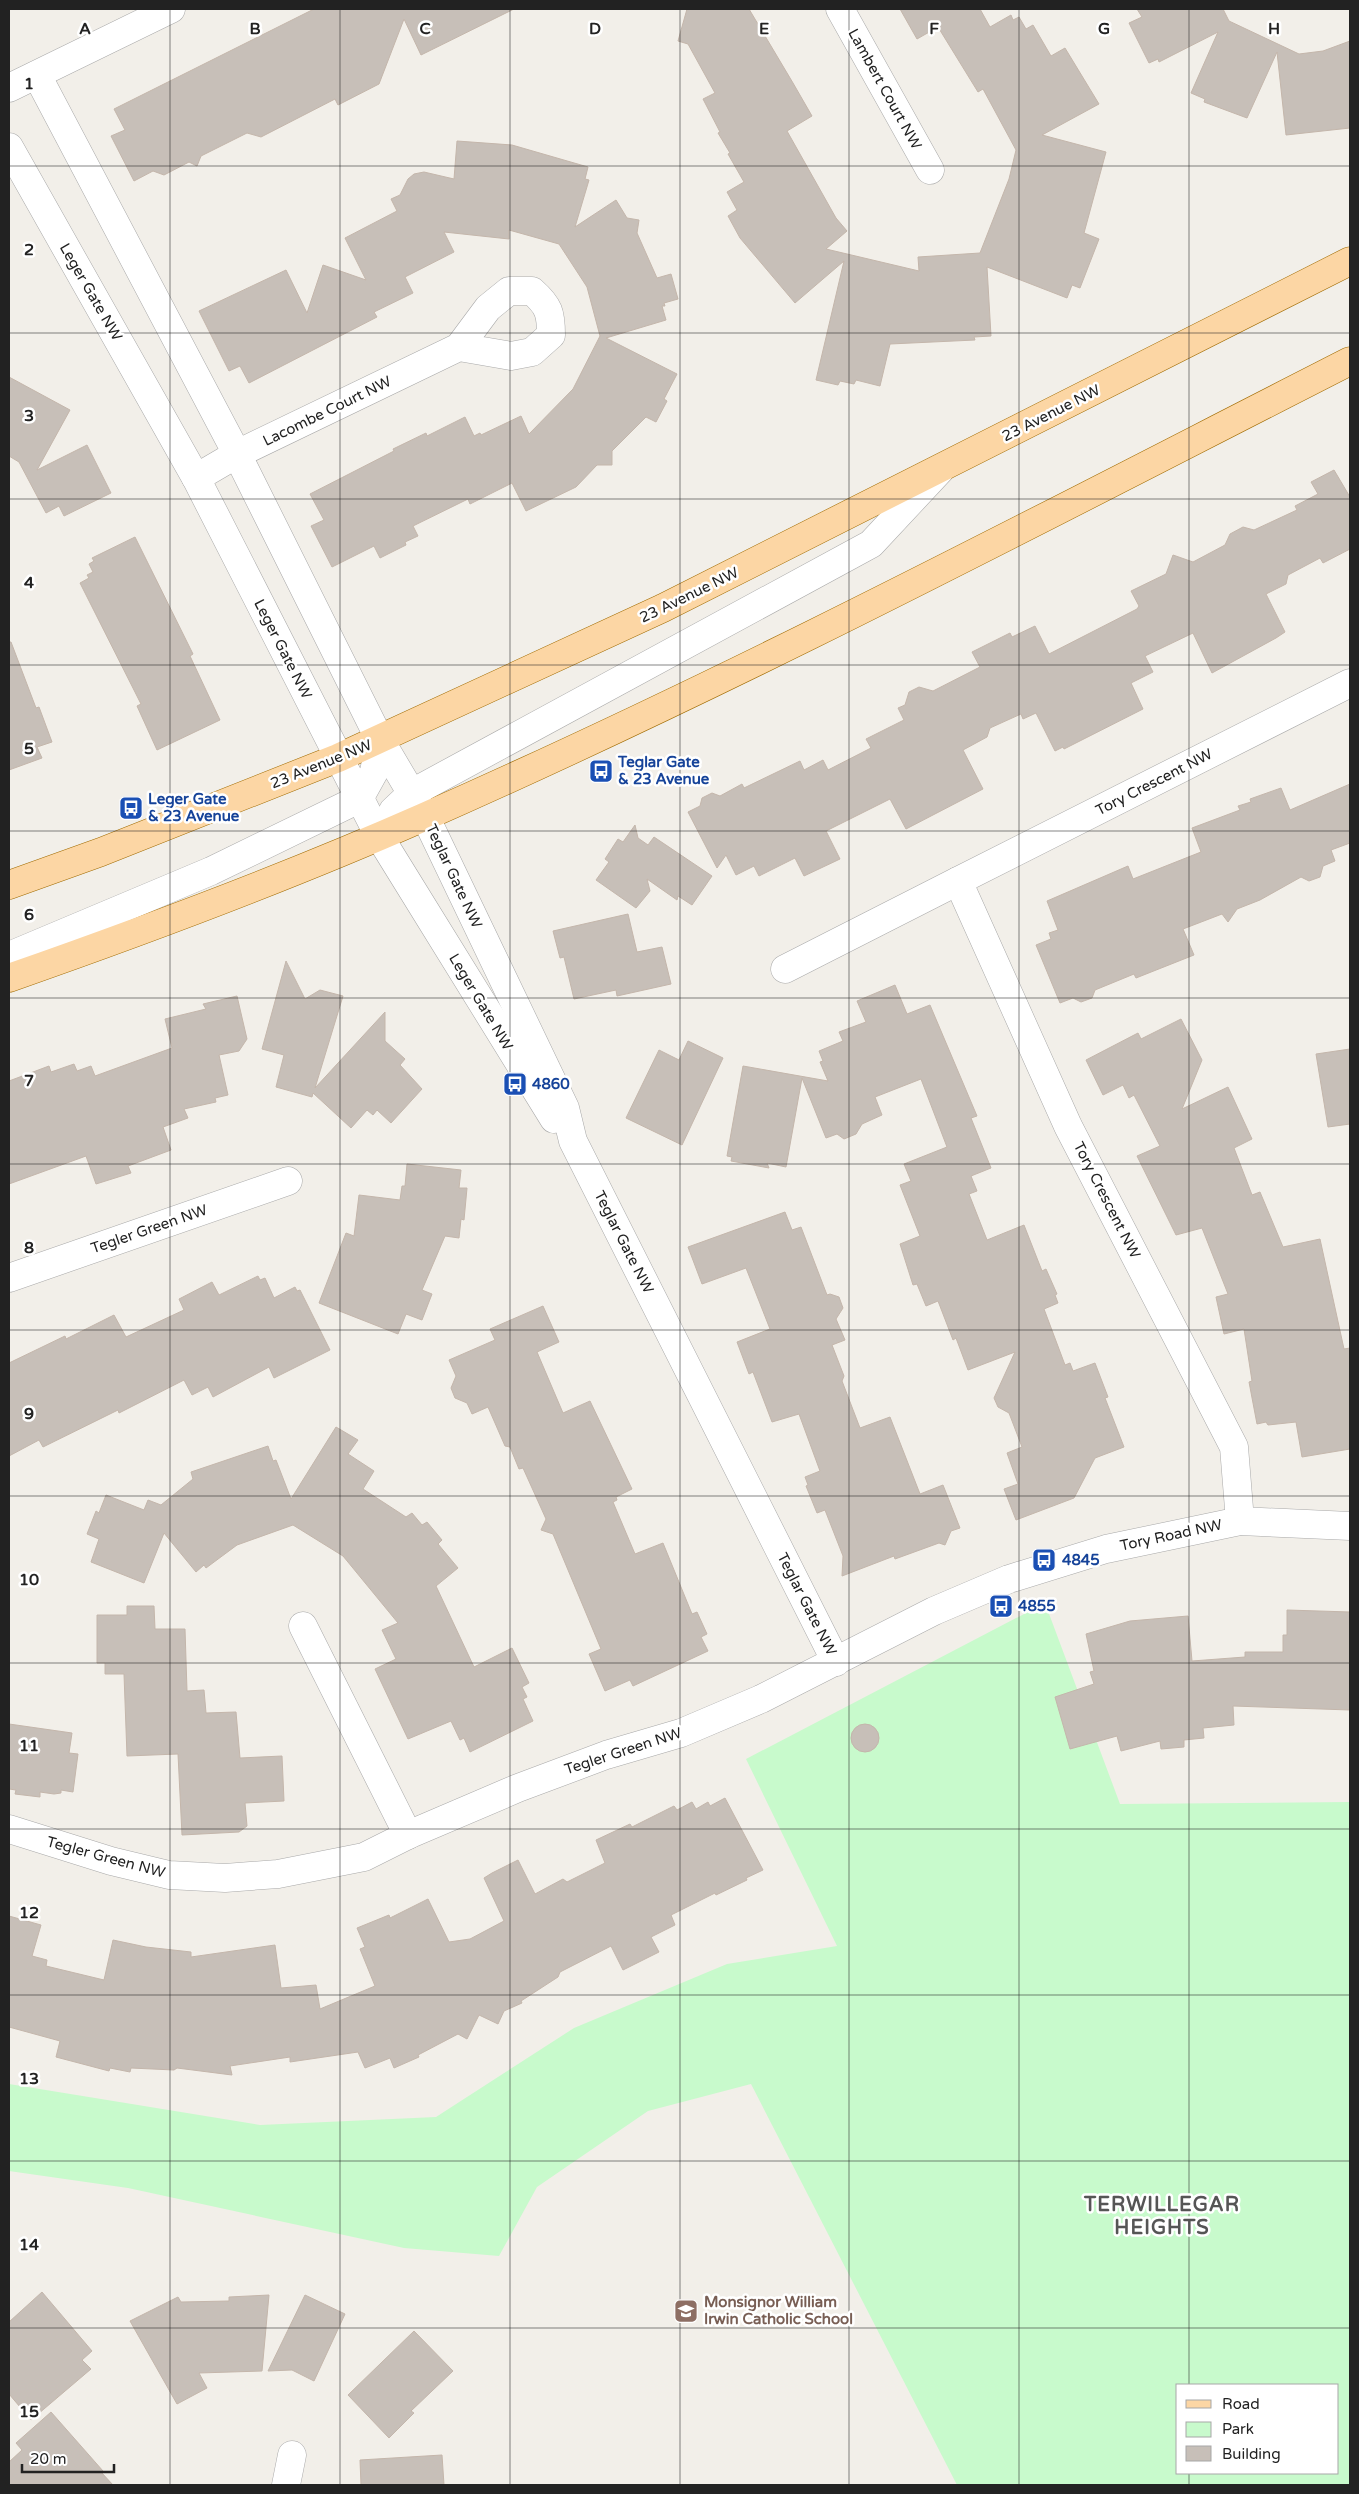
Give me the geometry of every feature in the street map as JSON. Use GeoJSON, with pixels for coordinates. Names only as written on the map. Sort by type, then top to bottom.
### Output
{"type":"FeatureCollection","features":[{"type":"Feature","properties":{"kind":"main road","name":"23 Avenue NW"},"geometry":{"type":"LineString","coordinates":[[9,885],[101,852],[380,740],[663,608],[1350,261]]}},
{"type":"Feature","properties":{"kind":"main road"},"geometry":{"type":"LineString","coordinates":[[9,978],[134,934],[379,836],[419,805],[701,689],[1350,361]]}},
{"type":"Feature","properties":{"kind":"street"},"geometry":{"type":"LineString","coordinates":[[9,88],[171,9]]}},
{"type":"Feature","properties":{"kind":"street","name":"Lambert Court NW"},"geometry":{"type":"LineString","coordinates":[[840,9],[930,170]]}},
{"type":"Feature","properties":{"kind":"street"},"geometry":{"type":"LineString","coordinates":[[37,75],[237,454],[380,740],[419,805],[871,544],[941,469]]}},
{"type":"Feature","properties":{"kind":"street","name":"Leger Gate NW"},"geometry":{"type":"LineString","coordinates":[[9,147],[196,478],[379,836],[550,1115],[573,1141]]}},
{"type":"Feature","properties":{"kind":"street","name":"Lacombe Court NW"},"geometry":{"type":"LineString","coordinates":[[196,478],[237,454],[459,347]]}},
{"type":"Feature","properties":{"kind":"street","name":"Tory Crescent NW"},"geometry":{"type":"LineString","coordinates":[[785,969],[1350,683]]}},
{"type":"Feature","properties":{"kind":"street"},"geometry":{"type":"LineString","coordinates":[[9,956],[211,871],[359,799],[374,772],[380,740]]}},
{"type":"Feature","properties":{"kind":"street","name":"Teglar Gate NW"},"geometry":{"type":"LineString","coordinates":[[419,805],[565,1108],[573,1141],[836,1662]]}},
{"type":"Feature","properties":{"kind":"street","name":"Tory Crescent NW"},"geometry":{"type":"LineString","coordinates":[[958,881],[1068,1126],[1234,1447],[1240,1521]]}},
{"type":"Feature","properties":{"kind":"street","name":"Tegler Green NW"},"geometry":{"type":"LineString","coordinates":[[9,1278],[288,1181]]}},
{"type":"Feature","properties":{"kind":"street","name":"Tory Road NW"},"geometry":{"type":"LineString","coordinates":[[836,1662],[934,1611],[1009,1579],[1106,1549],[1240,1521],[1350,1526]]}},
{"type":"Feature","properties":{"kind":"street"},"geometry":{"type":"LineString","coordinates":[[303,1626],[408,1834]]}},
{"type":"Feature","properties":{"kind":"street","name":"Tegler Green NW"},"geometry":{"type":"LineString","coordinates":[[9,1829],[110,1861],[159,1872],[225,1878],[278,1874],[364,1857],[408,1834],[518,1788],[597,1758],[681,1733],[761,1699],[836,1662]]}},
{"type":"Feature","properties":{"kind":"street"},"geometry":{"type":"LineString","coordinates":[[286,2485],[292,2455]]}},
{"type":"Feature","properties":{"kind":"green space"},"geometry":{"type":"Polygon","coordinates":[[[1045,1603],[1120,1804],[1350,1802],[1350,2485],[957,2485],[751,2084],[648,2111],[537,2187],[499,2256],[404,2248],[128,2188],[9,2171],[9,2084],[260,2125],[436,2117],[574,2028],[727,1964],[837,1946],[746,1759],[1045,1603]]]}},
{"type":"Feature","properties":{"kind":"building"},"geometry":{"type":"Polygon","coordinates":[[[314,9],[514,9],[421,55],[404,19],[379,84],[338,105],[335,99],[261,137],[247,133],[201,156],[197,166],[189,162],[164,175],[153,171],[134,181],[111,136],[125,130],[114,109],[314,9]]]}},
{"type":"Feature","properties":{"kind":"building"},"geometry":{"type":"Polygon","coordinates":[[[687,9],[749,9],[793,83],[812,116],[787,131],[836,218],[847,231],[826,249],[919,271],[918,257],[980,253],[1009,179],[1016,150],[983,89],[978,92],[938,27],[917,39],[900,9],[980,9],[990,27],[1011,15],[1013,20],[1019,17],[1026,29],[1033,25],[1051,56],[1065,48],[1099,104],[1042,135],[1106,152],[1084,233],[1099,239],[1080,288],[1072,285],[1067,298],[987,267],[991,336],[974,337],[975,340],[890,344],[880,386],[856,380],[854,384],[840,381],[838,385],[816,380],[844,261],[795,303],[740,238],[728,216],[737,210],[727,192],[744,182],[728,154],[730,153],[718,133],[720,132],[703,99],[715,93],[688,44],[678,41],[687,9]]]}},
{"type":"Feature","properties":{"kind":"building"},"geometry":{"type":"Polygon","coordinates":[[[1137,9],[1223,9],[1229,21],[1299,54],[1323,51],[1350,41],[1350,128],[1286,135],[1277,52],[1247,118],[1204,102],[1205,99],[1191,93],[1218,32],[1159,62],[1158,59],[1149,63],[1129,23],[1142,17],[1137,9]]]}},
{"type":"Feature","properties":{"kind":"building"},"geometry":{"type":"Polygon","coordinates":[[[457,141],[512,145],[588,167],[585,179],[589,180],[575,227],[616,200],[627,218],[639,220],[637,233],[657,278],[671,274],[678,299],[664,303],[665,306],[662,306],[666,320],[606,338],[677,374],[664,399],[667,401],[656,422],[646,417],[612,451],[612,465],[597,465],[576,487],[526,511],[512,483],[470,504],[468,499],[413,526],[418,536],[405,542],[406,545],[380,558],[374,546],[332,567],[311,526],[324,520],[310,494],[394,451],[393,449],[426,433],[427,436],[465,417],[474,436],[480,433],[481,435],[521,416],[529,434],[573,389],[600,336],[587,287],[559,244],[509,230],[509,239],[444,232],[454,252],[405,277],[413,293],[374,312],[377,317],[249,383],[240,366],[229,371],[199,311],[286,270],[307,313],[323,265],[366,280],[345,238],[397,211],[391,199],[400,195],[408,179],[414,174],[424,172],[454,179],[457,141]]]}},
{"type":"Feature","properties":{"kind":"building"},"geometry":{"type":"Polygon","coordinates":[[[9,377],[70,410],[37,470],[87,445],[111,493],[64,516],[59,506],[46,513],[19,462],[9,456],[9,377]]]}},
{"type":"Feature","properties":{"kind":"building"},"geometry":{"type":"Polygon","coordinates":[[[1334,470],[1350,497],[1350,549],[1323,563],[1320,558],[1288,575],[1286,584],[1266,594],[1285,632],[1276,638],[1212,673],[1193,633],[1145,656],[1153,672],[1131,683],[1143,709],[1064,749],[1063,747],[1055,751],[1036,713],[1023,719],[1021,714],[990,728],[987,737],[963,750],[983,789],[906,829],[890,799],[826,831],[840,859],[804,876],[795,858],[759,876],[754,866],[736,875],[726,855],[717,868],[688,812],[700,806],[702,798],[712,793],[720,796],[742,784],[744,788],[800,761],[804,770],[823,760],[828,770],[871,748],[866,739],[904,720],[898,708],[905,705],[909,692],[919,687],[933,691],[980,667],[972,652],[1010,633],[1012,637],[1035,626],[1049,654],[1137,609],[1139,606],[1131,591],[1166,574],[1173,555],[1193,562],[1225,545],[1230,534],[1243,527],[1254,530],[1297,510],[1295,506],[1318,494],[1311,482],[1334,470]]]}},
{"type":"Feature","properties":{"kind":"building"},"geometry":{"type":"Polygon","coordinates":[[[135,537],[193,654],[190,656],[220,720],[157,750],[137,706],[141,704],[80,583],[89,578],[87,575],[93,572],[89,564],[94,561],[92,558],[135,537]]]}},
{"type":"Feature","properties":{"kind":"building"},"geometry":{"type":"Polygon","coordinates":[[[9,642],[11,642],[36,708],[39,707],[52,742],[37,747],[42,758],[9,770],[9,642]]]}},
{"type":"Feature","properties":{"kind":"building"},"geometry":{"type":"Polygon","coordinates":[[[1350,784],[1350,843],[1331,850],[1335,861],[1323,866],[1320,877],[1309,881],[1301,877],[1260,900],[1237,909],[1228,922],[1222,914],[1183,929],[1194,955],[1136,978],[1134,974],[1095,990],[1092,998],[1081,1002],[1073,998],[1060,1003],[1036,945],[1051,939],[1049,933],[1058,930],[1047,901],[1128,866],[1133,879],[1201,852],[1192,828],[1240,810],[1238,806],[1251,802],[1250,799],[1281,788],[1290,810],[1350,784]]]}},
{"type":"Feature","properties":{"kind":"building"},"geometry":{"type":"Polygon","coordinates":[[[635,825],[638,838],[648,845],[654,837],[712,876],[692,905],[678,896],[677,900],[647,879],[650,891],[636,908],[596,880],[609,862],[605,859],[618,839],[623,842],[635,825]]]}},
{"type":"Feature","properties":{"kind":"building"},"geometry":{"type":"Polygon","coordinates":[[[628,914],[637,952],[662,947],[671,984],[617,996],[616,990],[574,999],[564,957],[560,958],[553,931],[628,914]]]}},
{"type":"Feature","properties":{"kind":"building"},"geometry":{"type":"Polygon","coordinates":[[[286,961],[305,999],[320,990],[343,996],[315,1088],[385,1012],[385,1041],[405,1059],[400,1065],[422,1089],[391,1123],[377,1110],[373,1115],[367,1110],[351,1128],[313,1093],[312,1097],[276,1087],[284,1055],[262,1049],[286,961]]]}},
{"type":"Feature","properties":{"kind":"building"},"geometry":{"type":"Polygon","coordinates":[[[895,985],[907,1014],[930,1005],[977,1116],[971,1118],[991,1168],[971,1176],[977,1191],[969,1194],[987,1240],[1024,1225],[1042,1271],[1046,1269],[1057,1294],[1055,1295],[1058,1303],[1044,1309],[1065,1365],[1070,1363],[1073,1371],[1095,1363],[1108,1397],[1105,1398],[1124,1447],[1095,1458],[1074,1498],[1016,1520],[1004,1489],[1018,1484],[1007,1453],[1022,1447],[1009,1413],[998,1407],[994,1398],[1015,1352],[968,1370],[956,1338],[953,1340],[938,1301],[926,1306],[917,1284],[913,1285],[900,1244],[920,1236],[900,1185],[911,1181],[904,1164],[947,1147],[921,1079],[875,1097],[882,1115],[862,1124],[856,1134],[844,1139],[837,1134],[826,1138],[802,1078],[786,1167],[767,1163],[769,1168],[731,1161],[732,1157],[727,1156],[743,1066],[828,1081],[820,1062],[823,1061],[819,1051],[843,1041],[839,1032],[866,1022],[857,1001],[895,985]]]}},
{"type":"Feature","properties":{"kind":"building"},"geometry":{"type":"Polygon","coordinates":[[[237,996],[247,1039],[239,1051],[219,1055],[228,1095],[215,1098],[216,1102],[184,1109],[188,1118],[163,1127],[171,1150],[128,1166],[131,1173],[96,1184],[86,1156],[9,1184],[9,1081],[49,1066],[51,1072],[74,1064],[77,1071],[91,1066],[95,1076],[172,1048],[165,1019],[206,1009],[203,1004],[237,996]]]}},
{"type":"Feature","properties":{"kind":"building"},"geometry":{"type":"Polygon","coordinates":[[[1181,1019],[1202,1060],[1182,1109],[1228,1087],[1252,1139],[1234,1148],[1252,1195],[1260,1192],[1283,1247],[1320,1239],[1344,1349],[1350,1348],[1350,1449],[1302,1457],[1296,1422],[1268,1425],[1266,1422],[1257,1424],[1249,1382],[1252,1381],[1244,1329],[1224,1334],[1216,1297],[1228,1294],[1202,1228],[1176,1235],[1137,1156],[1160,1146],[1134,1095],[1129,1098],[1123,1085],[1103,1095],[1086,1060],[1138,1033],[1141,1039],[1181,1019]]]}},
{"type":"Feature","properties":{"kind":"building"},"geometry":{"type":"Polygon","coordinates":[[[688,1041],[723,1058],[682,1145],[626,1118],[659,1050],[679,1060],[688,1041]]]}},
{"type":"Feature","properties":{"kind":"building"},"geometry":{"type":"Polygon","coordinates":[[[1350,1049],[1350,1124],[1328,1127],[1316,1054],[1350,1049]]]}},
{"type":"Feature","properties":{"kind":"building"},"geometry":{"type":"Polygon","coordinates":[[[407,1164],[461,1170],[459,1188],[467,1188],[464,1220],[461,1219],[459,1238],[445,1236],[422,1290],[432,1294],[422,1320],[406,1314],[398,1334],[319,1303],[346,1233],[354,1236],[359,1195],[400,1200],[402,1186],[405,1186],[407,1164]]]}},
{"type":"Feature","properties":{"kind":"building"},"geometry":{"type":"Polygon","coordinates":[[[785,1212],[792,1230],[801,1227],[827,1295],[839,1297],[843,1308],[836,1319],[845,1340],[832,1345],[844,1376],[842,1381],[860,1428],[890,1417],[920,1494],[943,1485],[960,1528],[951,1531],[945,1545],[939,1543],[895,1559],[894,1556],[842,1576],[843,1556],[825,1510],[817,1513],[806,1486],[808,1485],[805,1477],[820,1471],[799,1414],[772,1422],[753,1372],[749,1374],[737,1342],[770,1329],[746,1268],[702,1284],[688,1247],[785,1212]]]}},
{"type":"Feature","properties":{"kind":"building"},"geometry":{"type":"Polygon","coordinates":[[[258,1276],[260,1280],[265,1278],[274,1298],[295,1287],[297,1291],[300,1290],[330,1350],[274,1378],[269,1367],[213,1397],[208,1387],[192,1395],[184,1380],[119,1413],[118,1410],[43,1447],[39,1440],[9,1456],[9,1363],[65,1336],[66,1339],[114,1315],[126,1337],[184,1310],[179,1299],[212,1282],[219,1295],[258,1276]]]}},
{"type":"Feature","properties":{"kind":"building"},"geometry":{"type":"Polygon","coordinates":[[[543,1306],[559,1342],[537,1352],[563,1413],[590,1401],[632,1489],[616,1497],[617,1500],[613,1502],[635,1554],[663,1543],[692,1614],[697,1612],[707,1634],[701,1637],[708,1651],[633,1686],[630,1680],[605,1691],[589,1654],[601,1649],[553,1534],[541,1530],[546,1519],[523,1468],[519,1469],[510,1447],[505,1446],[488,1407],[472,1414],[467,1403],[455,1398],[451,1388],[456,1376],[449,1360],[495,1340],[490,1329],[543,1306]]]}},
{"type":"Feature","properties":{"kind":"building"},"geometry":{"type":"Polygon","coordinates":[[[336,1427],[358,1440],[348,1454],[374,1471],[363,1489],[406,1517],[412,1513],[422,1525],[427,1522],[442,1540],[438,1544],[458,1568],[436,1586],[474,1667],[512,1648],[529,1683],[522,1687],[527,1697],[523,1699],[533,1721],[470,1752],[464,1738],[460,1740],[451,1721],[408,1739],[375,1669],[396,1659],[382,1630],[398,1623],[343,1556],[293,1525],[237,1545],[206,1568],[204,1565],[196,1572],[164,1533],[144,1583],[91,1562],[99,1539],[87,1534],[96,1511],[99,1513],[106,1495],[144,1510],[148,1500],[161,1505],[193,1479],[191,1472],[268,1446],[273,1461],[276,1460],[291,1499],[336,1427]]]}},
{"type":"Feature","properties":{"kind":"building"},"geometry":{"type":"Polygon","coordinates":[[[127,1606],[154,1606],[155,1629],[185,1629],[187,1691],[204,1690],[206,1713],[236,1712],[240,1758],[282,1756],[284,1801],[245,1803],[247,1826],[239,1832],[182,1835],[178,1754],[127,1756],[124,1674],[105,1674],[105,1663],[97,1663],[97,1615],[127,1615],[127,1606]]]}},
{"type":"Feature","properties":{"kind":"building"},"geometry":{"type":"Polygon","coordinates":[[[1287,1610],[1350,1612],[1350,1710],[1233,1706],[1234,1725],[1203,1728],[1204,1738],[1184,1740],[1184,1747],[1161,1749],[1160,1741],[1121,1751],[1117,1736],[1070,1749],[1055,1697],[1094,1684],[1090,1672],[1094,1671],[1086,1634],[1130,1621],[1188,1616],[1192,1661],[1245,1657],[1245,1652],[1283,1652],[1283,1635],[1287,1635],[1287,1610]]]}},
{"type":"Feature","properties":{"kind":"building"},"geometry":{"type":"Polygon","coordinates":[[[9,1724],[72,1733],[69,1753],[78,1754],[73,1792],[61,1790],[61,1793],[54,1794],[40,1792],[40,1797],[15,1794],[16,1790],[9,1789],[9,1724]]]}},
{"type":"Feature","properties":{"kind":"building"},"geometry":{"type":"Polygon","coordinates":[[[865,1724],[875,1728],[879,1738],[875,1748],[865,1752],[855,1748],[851,1738],[855,1728],[865,1724]]]}},
{"type":"Feature","properties":{"kind":"building"},"geometry":{"type":"Polygon","coordinates":[[[725,1798],[763,1870],[746,1878],[747,1880],[716,1895],[715,1893],[671,1915],[675,1925],[651,1937],[659,1952],[623,1970],[611,1946],[560,1972],[558,1977],[521,2001],[522,2003],[504,2011],[498,2024],[479,2015],[467,2039],[458,2034],[418,2055],[419,2057],[394,2068],[390,2058],[365,2068],[358,2052],[290,2062],[290,2057],[230,2066],[232,2075],[177,2068],[174,2070],[131,2068],[130,2072],[110,2068],[109,2071],[56,2057],[60,2041],[9,2027],[9,1916],[41,1925],[32,1956],[47,1960],[46,1966],[104,1980],[113,1940],[146,1947],[191,1952],[191,1957],[275,1945],[281,1988],[316,1985],[320,2009],[375,1986],[360,1949],[365,1947],[357,1928],[389,1915],[390,1918],[428,1899],[449,1942],[470,1939],[504,1921],[484,1878],[492,1873],[518,1860],[535,1894],[563,1879],[567,1882],[605,1863],[596,1840],[630,1824],[632,1827],[674,1806],[677,1810],[692,1802],[696,1809],[708,1802],[710,1806],[725,1798]]]}},
{"type":"Feature","properties":{"kind":"building"},"geometry":{"type":"Polygon","coordinates":[[[42,2292],[92,2351],[82,2360],[91,2369],[31,2420],[9,2394],[9,2322],[42,2292]]]}},
{"type":"Feature","properties":{"kind":"building"},"geometry":{"type":"Polygon","coordinates":[[[269,2295],[262,2371],[199,2373],[207,2388],[177,2404],[130,2321],[178,2297],[181,2302],[229,2301],[229,2297],[269,2295]]]}},
{"type":"Feature","properties":{"kind":"building"},"geometry":{"type":"Polygon","coordinates":[[[305,2295],[345,2314],[314,2381],[292,2370],[268,2371],[305,2295]]]}},
{"type":"Feature","properties":{"kind":"building"},"geometry":{"type":"Polygon","coordinates":[[[414,2331],[453,2371],[411,2411],[414,2413],[389,2438],[348,2395],[414,2331]]]}},
{"type":"Feature","properties":{"kind":"building"},"geometry":{"type":"Polygon","coordinates":[[[51,2412],[113,2485],[9,2485],[9,2462],[22,2450],[16,2443],[51,2412]]]}},
{"type":"Feature","properties":{"kind":"building"},"geometry":{"type":"Polygon","coordinates":[[[442,2455],[444,2485],[361,2485],[360,2460],[442,2455]]]}},
{"type":"Feature","properties":{"kind":"place","name":"Teglar Gate & 23 Avenue"},"geometry":{"type":"Point","coordinates":[601,771]}},
{"type":"Feature","properties":{"kind":"place","name":"Leger Gate & 23 Avenue"},"geometry":{"type":"Point","coordinates":[131,808]}},
{"type":"Feature","properties":{"kind":"place","name":"4860"},"geometry":{"type":"Point","coordinates":[515,1084]}},
{"type":"Feature","properties":{"kind":"place","name":"4845"},"geometry":{"type":"Point","coordinates":[1044,1560]}},
{"type":"Feature","properties":{"kind":"place","name":"4855"},"geometry":{"type":"Point","coordinates":[1001,1606]}},
{"type":"Feature","properties":{"kind":"place","name":"Monsignor William Irwin Catholic School"},"geometry":{"type":"Point","coordinates":[686,2311]}},
{"type":"Feature","properties":{"kind":"district","name":"TERWILLEGAR HEIGHTS"},"geometry":{"type":"Point","coordinates":[1162,2216]}}]}
